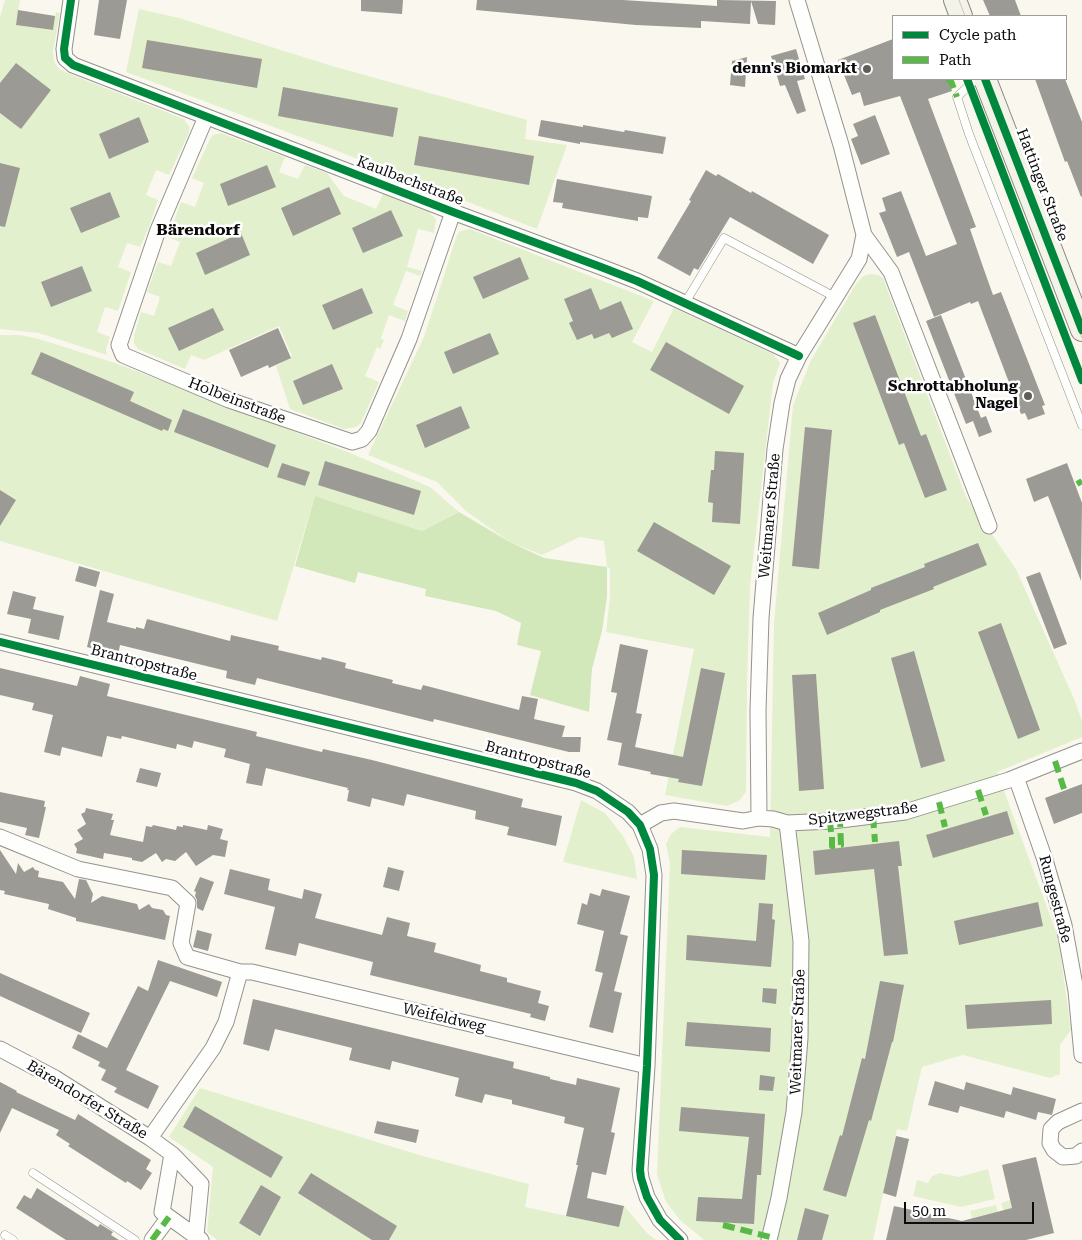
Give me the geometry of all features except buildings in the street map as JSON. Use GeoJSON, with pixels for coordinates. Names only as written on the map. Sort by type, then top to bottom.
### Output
{"type":"FeatureCollection","features":[{"type":"Feature","properties":{"kind":"main road"},"geometry":{"type":"LineString","coordinates":[[955,0],[961,15]]}},
{"type":"Feature","properties":{"kind":"main road","name":"Hattinger Straße"},"geometry":{"type":"LineString","coordinates":[[985,80],[1082,330]]}},
{"type":"Feature","properties":{"kind":"street","name":"Kaulbachstraße"},"geometry":{"type":"LineString","coordinates":[[71,0],[64,49],[65,58],[73,65],[453,212],[601,267],[685,303],[799,356]]}},
{"type":"Feature","properties":{"kind":"street","name":"Weitmarer Straße"},"geometry":{"type":"LineString","coordinates":[[797,0],[841,145],[864,235],[891,272],[989,526]]}},
{"type":"Feature","properties":{"kind":"street","name":"Holbeinstraße"},"geometry":{"type":"LineString","coordinates":[[206,117],[158,230],[119,346],[124,355],[229,400],[352,442],[362,439],[369,431],[409,339],[453,212]]}},
{"type":"Feature","properties":{"kind":"street","name":"Weitmarer Straße"},"geometry":{"type":"LineString","coordinates":[[759,818],[758,710],[761,618],[775,449],[782,403],[788,379],[799,356],[859,259],[864,235]]}},
{"type":"Feature","properties":{"kind":"street","name":"Brantropstraße"},"geometry":{"type":"LineString","coordinates":[[0,642],[576,783],[597,791],[615,802],[640,825],[650,849],[654,876],[641,1178],[647,1197],[660,1220],[680,1240]]}},
{"type":"Feature","properties":{"kind":"street","name":"Spitzwegstraße"},"geometry":{"type":"LineString","coordinates":[[640,825],[661,813],[674,812],[743,821],[759,818],[774,819],[787,823],[830,822],[905,812],[1016,777],[1082,751]]}},
{"type":"Feature","properties":{"kind":"street","name":"Rungestraße"},"geometry":{"type":"LineString","coordinates":[[1016,777],[1045,860],[1064,925],[1076,991],[1082,1055]]}},
{"type":"Feature","properties":{"kind":"street","name":"Weitmarer Straße"},"geometry":{"type":"LineString","coordinates":[[769,1240],[779,1198],[794,1112],[800,1038],[801,941],[787,823]]}},
{"type":"Feature","properties":{"kind":"street","name":"Weifeldweg"},"geometry":{"type":"LineString","coordinates":[[0,837],[78,869],[172,888],[188,903],[181,943],[187,957],[240,972],[252,972],[647,1066]]}},
{"type":"Feature","properties":{"kind":"street"},"geometry":{"type":"LineString","coordinates":[[150,1138],[213,1048],[226,1022],[240,972]]}},
{"type":"Feature","properties":{"kind":"street","name":"Bärendorfer Straße"},"geometry":{"type":"LineString","coordinates":[[0,1049],[55,1078],[172,1154],[201,1184],[198,1238]]}},
{"type":"Feature","properties":{"kind":"street"},"geometry":{"type":"LineString","coordinates":[[1082,1111],[1058,1122],[1051,1129],[1050,1143],[1054,1150],[1064,1157],[1076,1156],[1082,1151]]}},
{"type":"Feature","properties":{"kind":"street"},"geometry":{"type":"LineString","coordinates":[[152,1240],[169,1217],[162,1212],[172,1154]]}},
{"type":"Feature","properties":{"kind":"street","name":"Bärendorfer Straße"},"geometry":{"type":"LineString","coordinates":[[169,1217],[198,1238]]}},
{"type":"Feature","properties":{"kind":"lane"},"geometry":{"type":"LineString","coordinates":[[975,80],[957,97],[969,134],[1082,425]]}},
{"type":"Feature","properties":{"kind":"lane"},"geometry":{"type":"LineString","coordinates":[[685,303],[724,238],[835,297]]}},
{"type":"Feature","properties":{"kind":"lane"},"geometry":{"type":"LineString","coordinates":[[33,1173],[136,1240]]}},
{"type":"Feature","properties":{"kind":"lane"},"geometry":{"type":"LineString","coordinates":[[5,1235],[13,1240]]}},
{"type":"Feature","properties":{"kind":"green space"},"geometry":{"type":"Polygon","coordinates":[[[5,0],[20,0],[16,25],[52,30],[56,12],[60,13],[53,51],[54,61],[58,68],[184,119],[190,128],[169,175],[156,170],[146,195],[158,200],[149,227],[140,247],[127,243],[118,267],[131,272],[118,311],[105,307],[97,332],[110,337],[106,349],[107,355],[39,333],[0,329],[0,17],[5,0]]]}},
{"type":"Feature","properties":{"kind":"green space"},"geometry":{"type":"Polygon","coordinates":[[[139,9],[179,18],[332,66],[527,120],[525,139],[567,145],[537,229],[330,148],[126,72],[139,9]]]}},
{"type":"Feature","properties":{"kind":"green space"},"geometry":{"type":"Polygon","coordinates":[[[221,133],[285,157],[279,172],[298,179],[305,165],[327,173],[344,196],[376,209],[383,194],[428,211],[436,219],[434,233],[418,229],[407,267],[422,271],[420,276],[406,271],[393,305],[408,311],[405,321],[389,315],[381,338],[384,340],[380,349],[377,347],[365,376],[379,382],[361,423],[356,427],[344,429],[290,409],[276,366],[292,356],[279,326],[204,360],[191,355],[185,369],[138,349],[134,343],[134,336],[141,312],[154,316],[160,297],[147,292],[158,262],[171,266],[180,242],[168,237],[181,202],[195,207],[204,183],[192,178],[210,139],[213,135],[221,133]]]}},
{"type":"Feature","properties":{"kind":"green space"},"geometry":{"type":"Polygon","coordinates":[[[470,229],[654,301],[632,342],[652,352],[674,308],[773,354],[780,363],[773,383],[750,586],[746,792],[740,800],[727,806],[665,795],[694,649],[606,632],[610,597],[610,568],[607,567],[604,541],[580,537],[542,555],[508,541],[466,511],[437,482],[368,455],[424,337],[457,235],[460,231],[470,229]]]}},
{"type":"Feature","properties":{"kind":"green space"},"geometry":{"type":"Polygon","coordinates":[[[871,274],[883,278],[966,497],[1016,569],[1075,701],[1082,721],[1082,737],[997,772],[1058,937],[1071,1030],[1060,1045],[1060,1074],[1050,1078],[963,1055],[922,1067],[907,1131],[897,1129],[873,1240],[704,1240],[680,1220],[666,1202],[657,1174],[670,864],[666,844],[671,834],[680,827],[770,837],[774,623],[793,405],[811,360],[856,284],[863,276],[871,274]]]}},
{"type":"Feature","properties":{"kind":"green space"},"geometry":{"type":"Polygon","coordinates":[[[0,335],[20,335],[39,339],[115,363],[350,453],[430,487],[459,512],[422,531],[315,496],[277,621],[0,541],[0,335]]]}},
{"type":"Feature","properties":{"kind":"green space"},"geometry":{"type":"Polygon","coordinates":[[[315,496],[422,531],[459,512],[508,541],[544,558],[607,567],[607,597],[602,631],[592,669],[589,712],[530,695],[541,651],[517,645],[521,623],[496,611],[425,596],[426,589],[358,572],[355,583],[295,566],[315,496]]]}},
{"type":"Feature","properties":{"kind":"green space"},"geometry":{"type":"Polygon","coordinates":[[[581,800],[605,813],[623,836],[634,857],[637,879],[563,862],[581,800]]]}},
{"type":"Feature","properties":{"kind":"green space"},"geometry":{"type":"Polygon","coordinates":[[[200,1088],[426,1157],[529,1184],[525,1207],[619,1227],[624,1206],[647,1233],[656,1240],[217,1240],[207,1232],[213,1167],[169,1137],[200,1088]]]}},
{"type":"Feature","properties":{"kind":"green space"},"geometry":{"type":"Polygon","coordinates":[[[988,1169],[995,1199],[961,1207],[913,1196],[917,1180],[928,1183],[932,1176],[940,1173],[959,1177],[988,1169]]]}},
{"type":"Feature","properties":{"kind":"green space"},"geometry":{"type":"Polygon","coordinates":[[[1010,1200],[1021,1240],[995,1240],[989,1214],[972,1218],[970,1211],[996,1205],[999,1217],[1005,1215],[1001,1203],[1010,1200]]]}},
{"type":"Feature","properties":{"kind":"tram line"},"geometry":{"type":"LineString","coordinates":[[959,0],[965,15]]}},
{"type":"Feature","properties":{"kind":"tram line"},"geometry":{"type":"LineString","coordinates":[[982,80],[1082,338]]}},
{"type":"Feature","properties":{"kind":"marked path"},"geometry":{"type":"LineString","coordinates":[[949,80],[957,97]]}},
{"type":"Feature","properties":{"kind":"marked path"},"geometry":{"type":"LineString","coordinates":[[1077,484],[1082,481]]}},
{"type":"Feature","properties":{"kind":"marked path"},"geometry":{"type":"LineString","coordinates":[[1055,761],[1064,789]]}},
{"type":"Feature","properties":{"kind":"marked path"},"geometry":{"type":"LineString","coordinates":[[978,790],[986,815]]}},
{"type":"Feature","properties":{"kind":"marked path"},"geometry":{"type":"LineString","coordinates":[[939,802],[945,827]]}},
{"type":"Feature","properties":{"kind":"marked path"},"geometry":{"type":"LineString","coordinates":[[873,816],[875,842]]}},
{"type":"Feature","properties":{"kind":"marked path"},"geometry":{"type":"LineString","coordinates":[[832,837],[832,846],[841,845],[840,820]]}},
{"type":"Feature","properties":{"kind":"marked path"},"geometry":{"type":"LineString","coordinates":[[830,821],[831,832]]}},
{"type":"Feature","properties":{"kind":"marked path"},"geometry":{"type":"LineString","coordinates":[[152,1240],[169,1217]]}},
{"type":"Feature","properties":{"kind":"marked path"},"geometry":{"type":"LineString","coordinates":[[723,1225],[770,1237]]}},
{"type":"Feature","properties":{"kind":"cycle path"},"geometry":{"type":"LineString","coordinates":[[71,0],[64,49],[65,58],[73,65],[637,281],[799,356]]}},
{"type":"Feature","properties":{"kind":"cycle path"},"geometry":{"type":"LineString","coordinates":[[967,80],[1082,380]]}},
{"type":"Feature","properties":{"kind":"cycle path"},"geometry":{"type":"LineString","coordinates":[[985,80],[1082,330]]}},
{"type":"Feature","properties":{"kind":"cycle path"},"geometry":{"type":"LineString","coordinates":[[0,642],[576,783],[597,791],[628,812],[640,825],[650,849],[654,875],[647,1066],[640,1170],[647,1197],[660,1220],[680,1240]]}},
{"type":"Feature","properties":{"kind":"place","name":"denn's Biomarkt"},"geometry":{"type":"Point","coordinates":[867,69]}},
{"type":"Feature","properties":{"kind":"place","name":"Schrottabholung Nagel"},"geometry":{"type":"Point","coordinates":[1028,396]}},
{"type":"Feature","properties":{"kind":"district","name":"Bärendorf"},"geometry":{"type":"Point","coordinates":[198,230]}}]}
